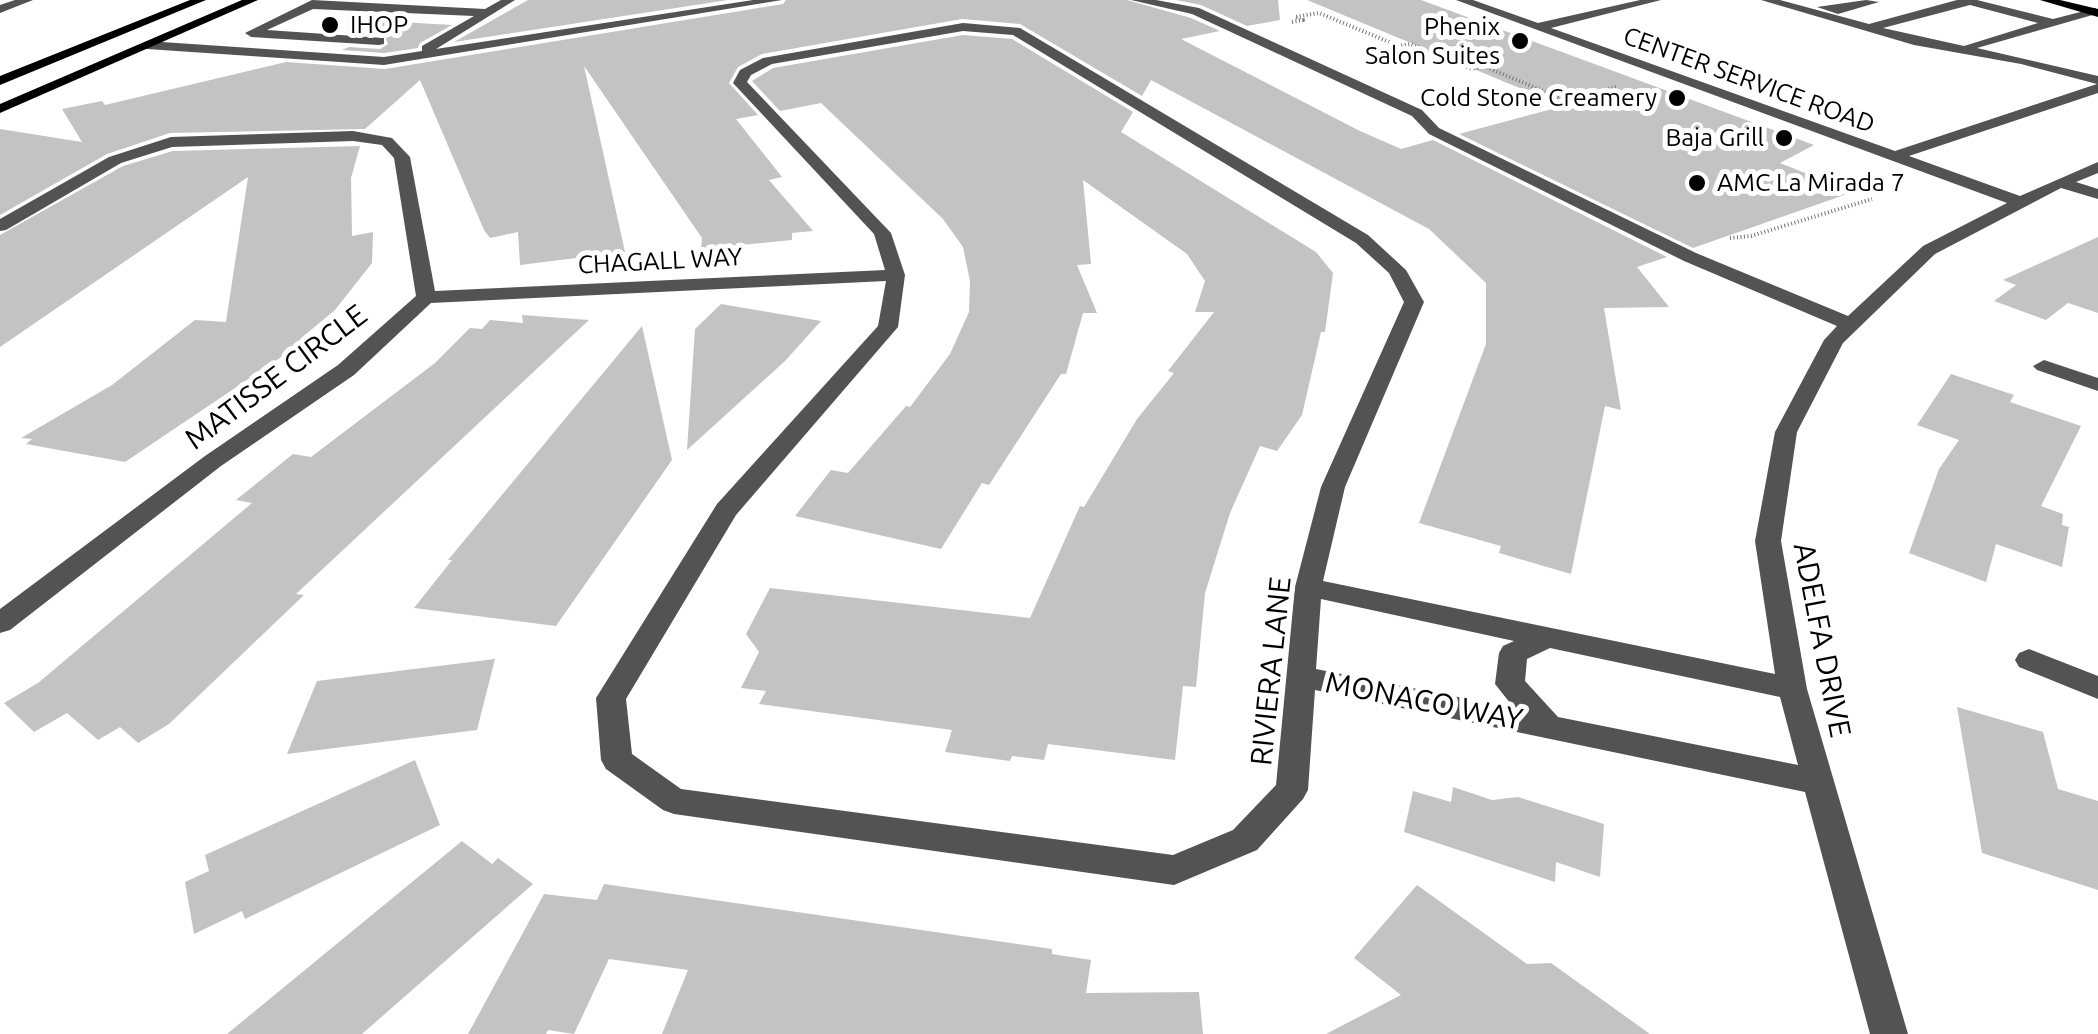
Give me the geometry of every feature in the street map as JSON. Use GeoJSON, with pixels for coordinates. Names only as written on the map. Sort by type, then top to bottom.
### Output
{"type":"FeatureCollection","features":[{"type":"Feature","properties":{"kind":"main road"},"geometry":{"type":"LineString","coordinates":[[0,81],[200,0]]}},
{"type":"Feature","properties":{"kind":"main road"},"geometry":{"type":"LineString","coordinates":[[0,108],[252,0]]}},
{"type":"Feature","properties":{"kind":"main road"},"geometry":{"type":"LineString","coordinates":[[2046,0],[2095,12]]}},
{"type":"Feature","properties":{"kind":"street"},"geometry":{"type":"LineString","coordinates":[[0,9],[26,0]]}},
{"type":"Feature","properties":{"kind":"street"},"geometry":{"type":"LineString","coordinates":[[414,56],[509,0]]}},
{"type":"Feature","properties":{"kind":"street"},"geometry":{"type":"LineString","coordinates":[[147,45],[384,61],[776,0]]}},
{"type":"Feature","properties":{"kind":"street"},"geometry":{"type":"LineString","coordinates":[[1136,0],[1195,11],[1417,113],[1434,131],[1690,257],[1850,324]]}},
{"type":"Feature","properties":{"kind":"street","name":"CENTER SERVICE ROAD"},"geometry":{"type":"LineString","coordinates":[[1462,0],[2021,202]]}},
{"type":"Feature","properties":{"kind":"street"},"geometry":{"type":"LineString","coordinates":[[1538,27],[1656,0]]}},
{"type":"Feature","properties":{"kind":"street"},"geometry":{"type":"LineString","coordinates":[[1768,0],[1868,28],[2098,80]]}},
{"type":"Feature","properties":{"kind":"street"},"geometry":{"type":"LineString","coordinates":[[1799,0],[1838,10],[1872,2]]}},
{"type":"Feature","properties":{"kind":"street"},"geometry":{"type":"LineString","coordinates":[[1868,28],[1967,1],[2052,23]]}},
{"type":"Feature","properties":{"kind":"street"},"geometry":{"type":"LineString","coordinates":[[378,41],[250,33],[317,2],[486,13]]}},
{"type":"Feature","properties":{"kind":"street"},"geometry":{"type":"LineString","coordinates":[[405,26],[432,10]]}},
{"type":"Feature","properties":{"kind":"street"},"geometry":{"type":"LineString","coordinates":[[1961,49],[2095,12]]}},
{"type":"Feature","properties":{"kind":"street","name":"RIVIERA LANE"},"geometry":{"type":"LineString","coordinates":[[963,27],[1016,31],[1362,239],[1398,270],[1414,302],[1333,487],[1308,587],[1292,790],[1244,840],[1174,870],[674,801],[617,760],[611,698],[726,510],[888,327],[896,275],[882,233],[740,83],[745,73],[768,61],[963,27]]}},
{"type":"Feature","properties":{"kind":"street"},"geometry":{"type":"LineString","coordinates":[[348,59],[392,33]]}},
{"type":"Feature","properties":{"kind":"street"},"geometry":{"type":"LineString","coordinates":[[1895,156],[2098,88]]}},
{"type":"Feature","properties":{"kind":"street"},"geometry":{"type":"LineString","coordinates":[[0,226],[115,160],[171,142],[353,136],[387,141],[402,157],[426,296]]}},
{"type":"Feature","properties":{"kind":"street","name":"ADELFA DRIVE"},"geometry":{"type":"LineString","coordinates":[[1889,1034],[1792,689],[1768,541],[1786,432],[1834,340],[1928,250],[2060,182],[2098,167]]}},
{"type":"Feature","properties":{"kind":"street"},"geometry":{"type":"LineString","coordinates":[[2060,182],[2098,194]]}},
{"type":"Feature","properties":{"kind":"street","name":"CHAGALL WAY"},"geometry":{"type":"LineString","coordinates":[[426,296],[896,275]]}},
{"type":"Feature","properties":{"kind":"street","name":"MATISSE CIRCLE"},"geometry":{"type":"LineString","coordinates":[[0,623],[213,462],[346,370],[426,296]]}},
{"type":"Feature","properties":{"kind":"street"},"geometry":{"type":"LineString","coordinates":[[2044,366],[2098,384]]}},
{"type":"Feature","properties":{"kind":"street"},"geometry":{"type":"LineString","coordinates":[[1308,587],[1792,689]]}},
{"type":"Feature","properties":{"kind":"street","name":"MONACO WAY"},"geometry":{"type":"LineString","coordinates":[[1546,638],[1513,653],[1510,684],[1549,727]]}},
{"type":"Feature","properties":{"kind":"street"},"geometry":{"type":"LineString","coordinates":[[2028,660],[2098,688]]}},
{"type":"Feature","properties":{"kind":"street","name":"MONACO WAY"},"geometry":{"type":"LineString","coordinates":[[1299,676],[1818,782]]}},
{"type":"Feature","properties":{"kind":"path"},"geometry":{"type":"LineString","coordinates":[[1281,24],[1318,13],[1398,46],[1411,44],[1472,69],[1483,66],[1565,100]]}},
{"type":"Feature","properties":{"kind":"path"},"geometry":{"type":"LineString","coordinates":[[1528,95],[1550,104],[1619,86]]}},
{"type":"Feature","properties":{"kind":"path"},"geometry":{"type":"LineString","coordinates":[[1720,242],[1872,199]]}},
{"type":"Feature","properties":{"kind":"building"},"geometry":{"type":"Polygon","coordinates":[[[528,0],[728,0],[454,42],[528,0]]]}},
{"type":"Feature","properties":{"kind":"building"},"geometry":{"type":"Polygon","coordinates":[[[786,0],[1127,0],[1191,18],[1220,31],[1181,39],[1360,131],[1401,149],[1433,140],[1667,257],[1637,267],[1669,307],[1604,308],[1621,410],[1605,406],[1571,574],[1499,553],[1501,546],[1419,523],[1486,344],[1486,283],[1429,229],[1151,80],[1142,96],[1020,24],[962,19],[762,54],[738,67],[729,83],[758,115],[736,119],[782,177],[769,180],[813,231],[792,233],[792,240],[701,249],[702,238],[584,66],[625,252],[520,265],[518,232],[490,238],[484,230],[420,80],[365,129],[170,133],[107,154],[0,215],[0,129],[82,142],[62,109],[102,101],[105,105],[286,62],[385,69],[783,4],[786,0]]]}},
{"type":"Feature","properties":{"kind":"building"},"geometry":{"type":"Polygon","coordinates":[[[1176,0],[1278,0],[1280,20],[1247,26],[1201,5],[1176,0]]]}},
{"type":"Feature","properties":{"kind":"building"},"geometry":{"type":"Polygon","coordinates":[[[1307,0],[1421,0],[1814,145],[1780,163],[1853,192],[1693,248],[1459,134],[1563,106],[1307,0]]]}},
{"type":"Feature","properties":{"kind":"building"},"geometry":{"type":"Polygon","coordinates":[[[347,19],[452,25],[420,43],[418,48],[384,53],[342,50],[380,49],[388,44],[384,34],[348,32],[347,19]]]}},
{"type":"Feature","properties":{"kind":"building"},"geometry":{"type":"Polygon","coordinates":[[[963,35],[1012,39],[1133,112],[1121,132],[1316,252],[1333,273],[1325,332],[1321,332],[1302,415],[1277,451],[1260,446],[1230,513],[1205,593],[1196,687],[1183,686],[1175,760],[1048,744],[1044,760],[1012,756],[1010,761],[945,752],[952,730],[759,704],[766,691],[741,688],[759,652],[746,634],[770,588],[1030,618],[1080,506],[1084,507],[1137,419],[1174,373],[1168,371],[1214,312],[1195,312],[1205,281],[1187,254],[1083,180],[1091,264],[1077,265],[1097,313],[1083,313],[1066,374],[1061,374],[989,485],[982,483],[941,549],[795,516],[831,470],[848,473],[906,406],[910,407],[950,354],[969,312],[970,281],[963,247],[943,219],[821,103],[780,111],[752,81],[773,68],[963,35]]]}},
{"type":"Feature","properties":{"kind":"building"},"geometry":{"type":"Polygon","coordinates":[[[360,146],[351,178],[352,236],[373,232],[372,263],[335,310],[300,339],[308,339],[125,462],[26,444],[32,439],[21,438],[112,385],[195,320],[226,322],[248,177],[0,347],[0,235],[123,166],[173,151],[360,146]]]}},
{"type":"Feature","properties":{"kind":"building"},"geometry":{"type":"Polygon","coordinates":[[[2098,237],[2098,313],[2068,303],[2046,320],[1994,301],[2016,285],[2003,280],[2098,237]]]}},
{"type":"Feature","properties":{"kind":"building"},"geometry":{"type":"Polygon","coordinates":[[[721,304],[821,321],[785,361],[687,450],[695,329],[721,304]]]}},
{"type":"Feature","properties":{"kind":"building"},"geometry":{"type":"Polygon","coordinates":[[[522,315],[589,320],[296,594],[304,595],[169,724],[138,743],[120,727],[98,740],[67,713],[34,732],[4,703],[38,683],[252,503],[236,500],[293,454],[311,457],[435,363],[470,328],[482,329],[490,320],[523,323],[522,315]]]}},
{"type":"Feature","properties":{"kind":"building"},"geometry":{"type":"Polygon","coordinates":[[[642,326],[672,460],[556,626],[414,608],[452,560],[448,560],[642,326]]]}},
{"type":"Feature","properties":{"kind":"building"},"geometry":{"type":"Polygon","coordinates":[[[1951,374],[2014,395],[2010,402],[2081,426],[2041,506],[2063,514],[2062,525],[2069,527],[2062,567],[1996,544],[1986,582],[1909,553],[1939,469],[1959,440],[1917,425],[1951,374]]]}},
{"type":"Feature","properties":{"kind":"building"},"geometry":{"type":"Polygon","coordinates":[[[495,659],[477,730],[287,754],[317,681],[495,659]]]}},
{"type":"Feature","properties":{"kind":"building"},"geometry":{"type":"Polygon","coordinates":[[[1957,707],[2043,732],[2058,789],[2098,801],[2098,890],[1982,853],[1957,707]]]}},
{"type":"Feature","properties":{"kind":"building"},"geometry":{"type":"Polygon","coordinates":[[[415,760],[440,825],[245,919],[242,911],[194,934],[185,882],[209,871],[205,855],[415,760]]]}},
{"type":"Feature","properties":{"kind":"building"},"geometry":{"type":"Polygon","coordinates":[[[1453,787],[1492,800],[1518,797],[1604,824],[1600,877],[1556,862],[1555,882],[1404,832],[1413,791],[1451,802],[1453,787]]]}},
{"type":"Feature","properties":{"kind":"building"},"geometry":{"type":"Polygon","coordinates":[[[462,841],[492,864],[498,858],[533,884],[362,1034],[227,1034],[462,841]]]}},
{"type":"Feature","properties":{"kind":"building"},"geometry":{"type":"Polygon","coordinates":[[[604,884],[1052,949],[1052,954],[1091,960],[1086,993],[1199,992],[1203,1034],[662,1034],[688,970],[609,959],[574,1034],[548,1030],[546,1034],[468,1034],[544,894],[597,900],[604,884]]]}},
{"type":"Feature","properties":{"kind":"building"},"geometry":{"type":"Polygon","coordinates":[[[1417,885],[1527,964],[1551,963],[1650,1034],[1326,1034],[1401,995],[1354,958],[1417,885]]]}},
{"type":"Feature","properties":{"kind":"place","name":"IHOP"},"geometry":{"type":"Point","coordinates":[330,25]}},
{"type":"Feature","properties":{"kind":"place","name":"Phenix Salon Suites"},"geometry":{"type":"Point","coordinates":[1520,41]}},
{"type":"Feature","properties":{"kind":"place","name":"Cold Stone Creamery"},"geometry":{"type":"Point","coordinates":[1677,98]}},
{"type":"Feature","properties":{"kind":"place","name":"Baja Grill"},"geometry":{"type":"Point","coordinates":[1784,138]}},
{"type":"Feature","properties":{"kind":"place","name":"AMC La Mirada 7"},"geometry":{"type":"Point","coordinates":[1697,183]}}]}
